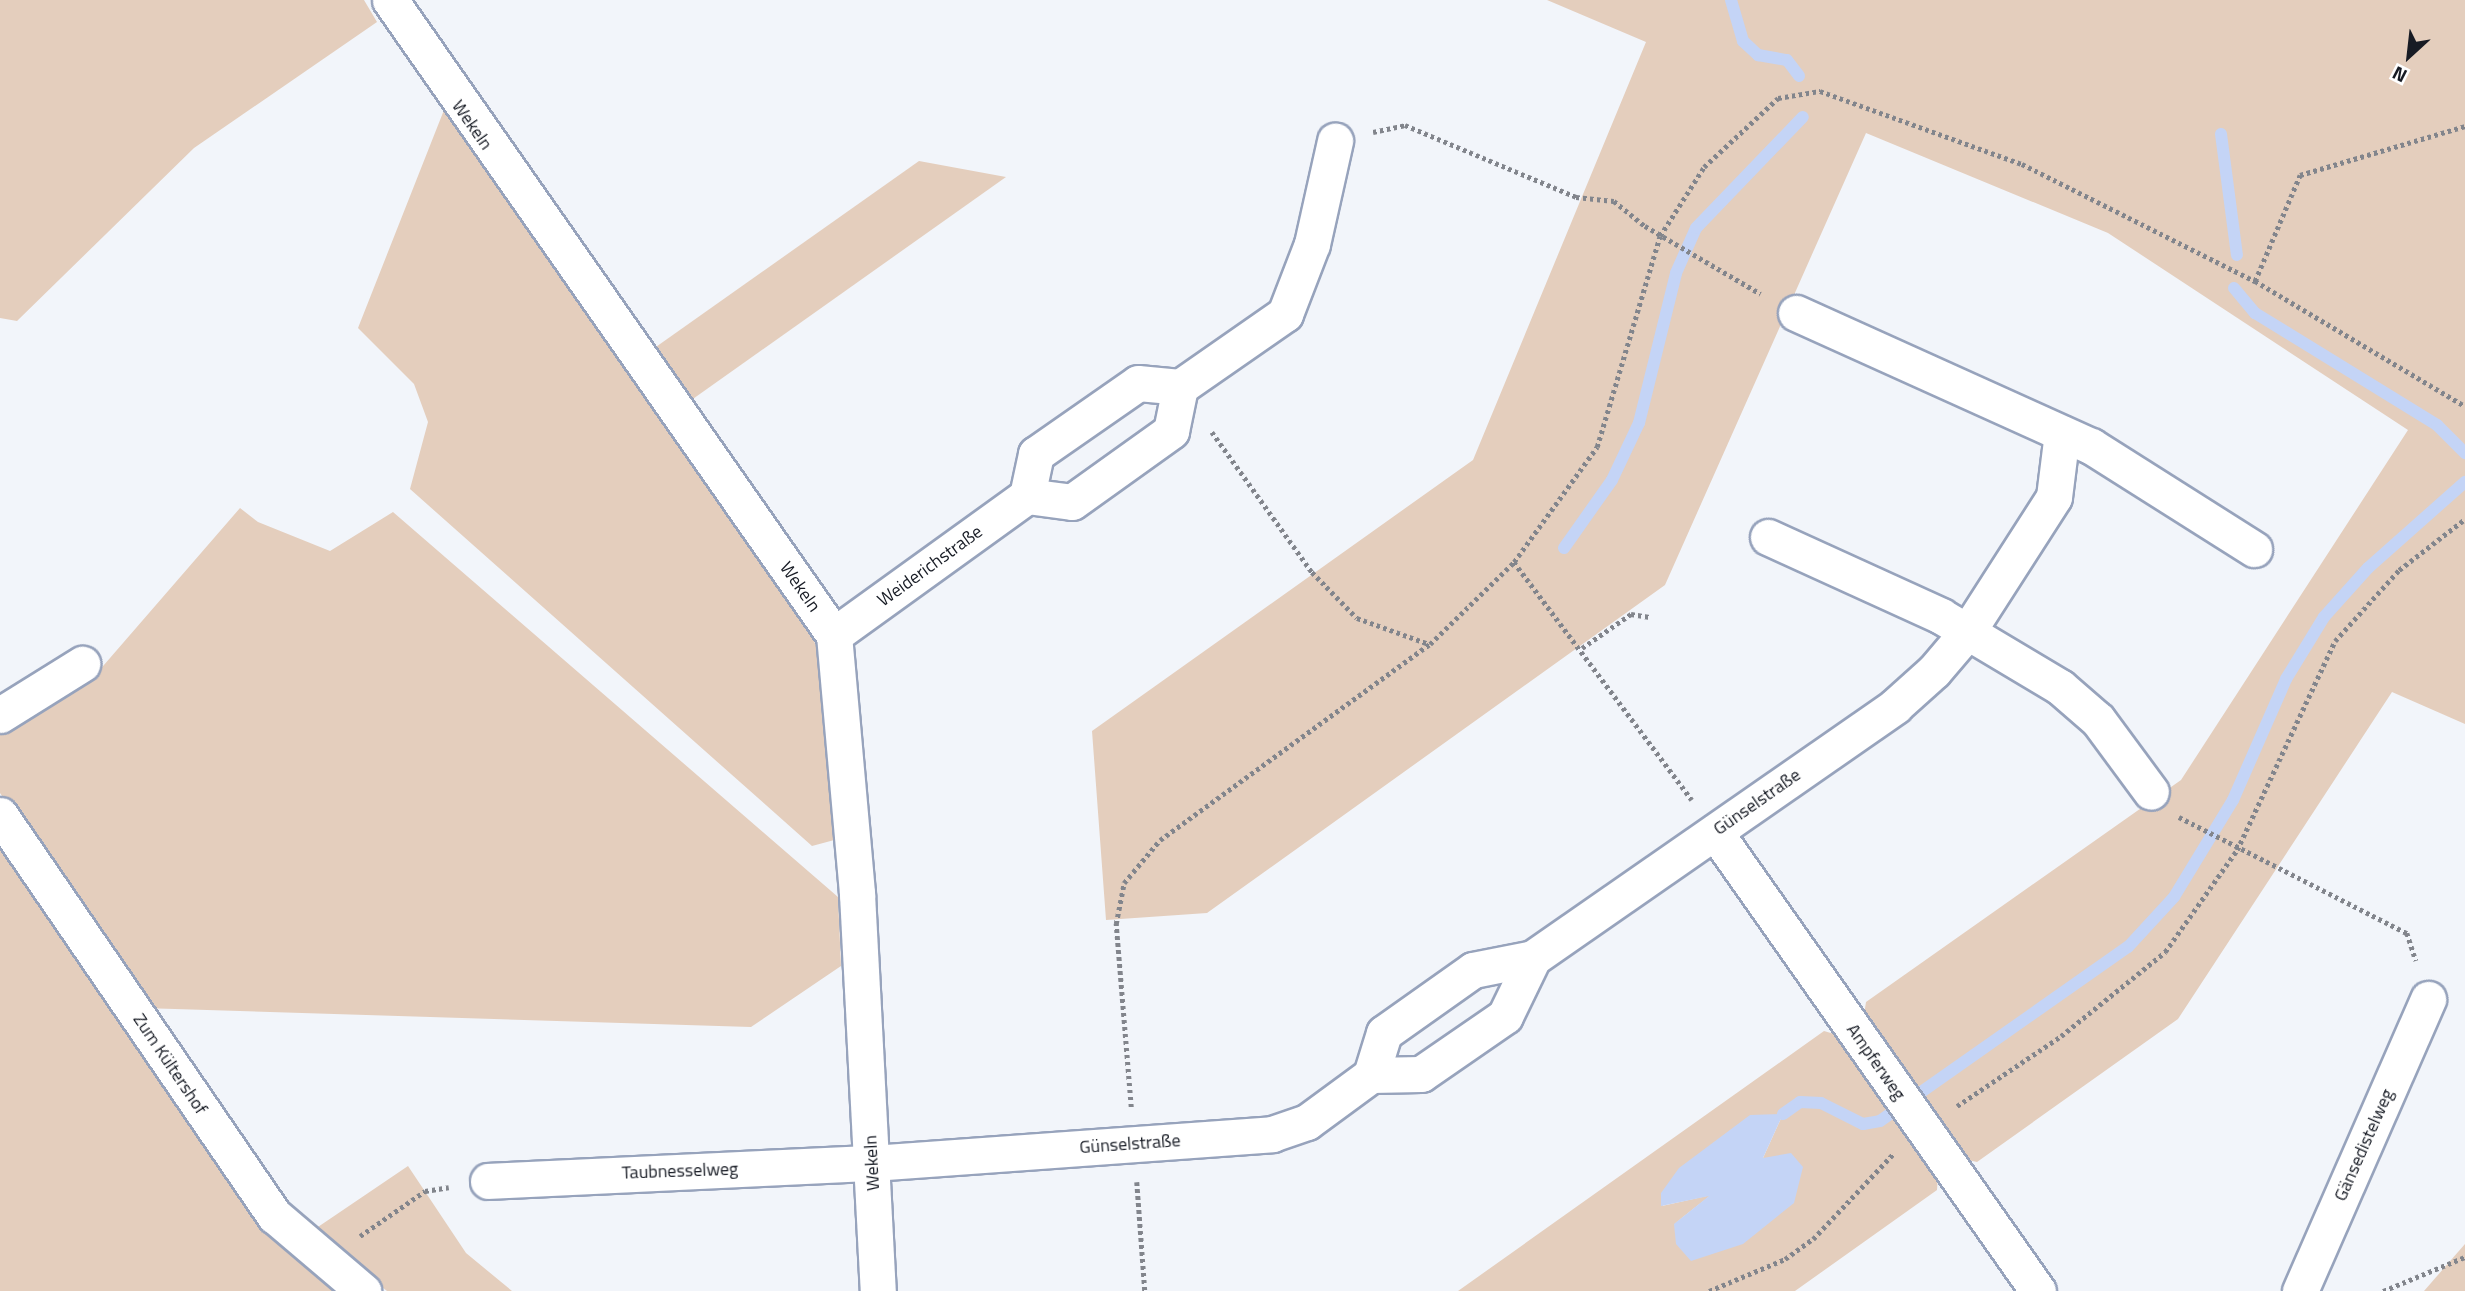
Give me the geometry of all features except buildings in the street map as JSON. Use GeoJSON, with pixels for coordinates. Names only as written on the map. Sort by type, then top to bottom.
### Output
{"type":"FeatureCollection","features":[{"type":"Feature","properties":{"kind":"street","name":"Wekeln"},"geometry":{"type":"LineString","coordinates":[[390,0],[834,635],[858,894],[878,1291]]}},
{"type":"Feature","properties":{"kind":"street"},"geometry":{"type":"LineString","coordinates":[[1180,387],[1171,431],[1072,502],[1027,496],[1036,454],[1139,383],[1180,387],[1285,314],[1312,244],[1335,141]]}},
{"type":"Feature","properties":{"kind":"street"},"geometry":{"type":"LineString","coordinates":[[1796,313],[2062,433],[2254,550]]}},
{"type":"Feature","properties":{"kind":"street","name":"Günselstraße"},"geometry":{"type":"LineString","coordinates":[[872,1163],[1292,1130],[1371,1075],[1384,1033],[1473,970],[1532,958],[1904,699],[1968,631],[2054,497],[2062,433]]}},
{"type":"Feature","properties":{"kind":"street","name":"Weiderichstraße"},"geometry":{"type":"LineString","coordinates":[[834,635],[1027,496]]}},
{"type":"Feature","properties":{"kind":"street"},"geometry":{"type":"LineString","coordinates":[[1768,537],[1968,631],[2082,704],[2151,792]]}},
{"type":"Feature","properties":{"kind":"street"},"geometry":{"type":"LineString","coordinates":[[0,715],[82,664]]}},
{"type":"Feature","properties":{"kind":"street","name":"Zum Kültershof"},"geometry":{"type":"LineString","coordinates":[[0,815],[261,1197],[324,1261],[363,1291]]}},
{"type":"Feature","properties":{"kind":"street","name":"Ampferweg"},"geometry":{"type":"LineString","coordinates":[[1715,832],[2038,1291]]}},
{"type":"Feature","properties":{"kind":"street"},"geometry":{"type":"LineString","coordinates":[[1371,1075],[1421,1074],[1505,1016],[1532,958]]}},
{"type":"Feature","properties":{"kind":"street","name":"Gänsedistelweg"},"geometry":{"type":"LineString","coordinates":[[2300,1291],[2428,999]]}},
{"type":"Feature","properties":{"kind":"street","name":"Taubnesselweg"},"geometry":{"type":"LineString","coordinates":[[488,1181],[872,1163]]}},
{"type":"Feature","properties":{"kind":"path"},"geometry":{"type":"LineString","coordinates":[[1116,924],[1124,883],[1160,840],[1430,644],[1514,562],[1597,447],[1660,236],[1704,167],[1778,98],[1820,91],[2022,164],[2255,281],[2465,406]]}},
{"type":"Feature","properties":{"kind":"path"},"geometry":{"type":"LineString","coordinates":[[1335,141],[1405,125],[1576,197],[1614,201],[1660,236],[1796,313]]}},
{"type":"Feature","properties":{"kind":"path"},"geometry":{"type":"LineString","coordinates":[[2255,281],[2300,175],[2465,126]]}},
{"type":"Feature","properties":{"kind":"path"},"geometry":{"type":"LineString","coordinates":[[1180,387],[1312,572],[1357,618],[1430,644]]}},
{"type":"Feature","properties":{"kind":"path"},"geometry":{"type":"LineString","coordinates":[[1709,1291],[1785,1259],[1813,1239],[1912,1114],[2062,1036],[2165,952],[2236,850],[2335,641],[2399,570],[2465,519]]}},
{"type":"Feature","properties":{"kind":"path"},"geometry":{"type":"LineString","coordinates":[[1514,562],[1582,648],[1715,832]]}},
{"type":"Feature","properties":{"kind":"path"},"geometry":{"type":"LineString","coordinates":[[1582,648],[1631,614],[1650,617]]}},
{"type":"Feature","properties":{"kind":"path"},"geometry":{"type":"LineString","coordinates":[[2195,827],[2225,845],[2407,933],[2428,999]]}},
{"type":"Feature","properties":{"kind":"path"},"geometry":{"type":"LineString","coordinates":[[324,1261],[425,1191],[488,1181]]}},
{"type":"Feature","properties":{"kind":"path"},"geometry":{"type":"LineString","coordinates":[[2383,1291],[2465,1257]]}},
{"type":"Feature","properties":{"kind":"shaded area"},"geometry":{"type":"Polygon","coordinates":[[[0,0],[364,0],[377,22],[194,148],[17,321],[0,318],[0,0]]]}},
{"type":"Feature","properties":{"kind":"shaded area"},"geometry":{"type":"Polygon","coordinates":[[[1547,0],[2465,0],[2465,724],[2392,692],[2178,1019],[1977,1162],[1959,1158],[1863,1021],[1866,1002],[2181,780],[2408,430],[2108,233],[1866,133],[1665,585],[1207,913],[1106,920],[1092,731],[1473,460],[1646,42],[1547,0]]]}},
{"type":"Feature","properties":{"kind":"shaded area"},"geometry":{"type":"Polygon","coordinates":[[[444,110],[793,601],[818,649],[838,839],[812,846],[410,489],[428,422],[414,384],[358,328],[444,110]]]}},
{"type":"Feature","properties":{"kind":"shaded area"},"geometry":{"type":"Polygon","coordinates":[[[919,161],[1006,177],[690,401],[653,349],[919,161]]]}},
{"type":"Feature","properties":{"kind":"shaded area"},"geometry":{"type":"Polygon","coordinates":[[[240,508],[258,522],[330,551],[393,512],[838,897],[841,966],[751,1027],[142,1008],[0,793],[0,731],[97,673],[240,508]]]}},
{"type":"Feature","properties":{"kind":"shaded area"},"geometry":{"type":"Polygon","coordinates":[[[0,833],[344,1291],[0,1291],[0,833]]]}},
{"type":"Feature","properties":{"kind":"shaded area"},"geometry":{"type":"Polygon","coordinates":[[[1824,1031],[1841,1036],[1938,1173],[1937,1190],[1795,1291],[1458,1291],[1824,1031]],[[1783,1114],[1662,1206],[1711,1195],[1674,1224],[1763,1158],[1783,1114]]]}},
{"type":"Feature","properties":{"kind":"shaded area"},"geometry":{"type":"Polygon","coordinates":[[[408,1166],[466,1253],[512,1291],[387,1291],[312,1231],[408,1166]]]}},
{"type":"Feature","properties":{"kind":"shaded area"},"geometry":{"type":"Polygon","coordinates":[[[2465,1244],[2465,1291],[2424,1291],[2465,1244]]]}},
{"type":"Feature","properties":{"kind":"water"},"geometry":{"type":"Polygon","coordinates":[[[1783,1114],[1763,1158],[1791,1153],[1803,1167],[1794,1203],[1743,1244],[1691,1261],[1676,1244],[1674,1224],[1709,1196],[1661,1206],[1661,1193],[1679,1168],[1750,1115],[1783,1114]]]}},
{"type":"Feature","properties":{"kind":"waterway"},"geometry":{"type":"LineString","coordinates":[[1731,0],[1743,41],[1758,55],[1787,60],[1799,76]]}},
{"type":"Feature","properties":{"kind":"waterway"},"geometry":{"type":"LineString","coordinates":[[1564,548],[1612,480],[1639,423],[1676,273],[1696,228],[1803,117]]}},
{"type":"Feature","properties":{"kind":"waterway"},"geometry":{"type":"LineString","coordinates":[[2221,134],[2237,255]]}},
{"type":"Feature","properties":{"kind":"waterway"},"geometry":{"type":"LineString","coordinates":[[2234,288],[2255,313],[2437,425],[2465,453]]}},
{"type":"Feature","properties":{"kind":"waterway"},"geometry":{"type":"LineString","coordinates":[[1783,1114],[1800,1102],[1821,1103],[1863,1124],[1880,1121],[2128,947],[2174,897],[2233,800],[2286,679],[2324,617],[2368,568],[2465,482]]}}]}
